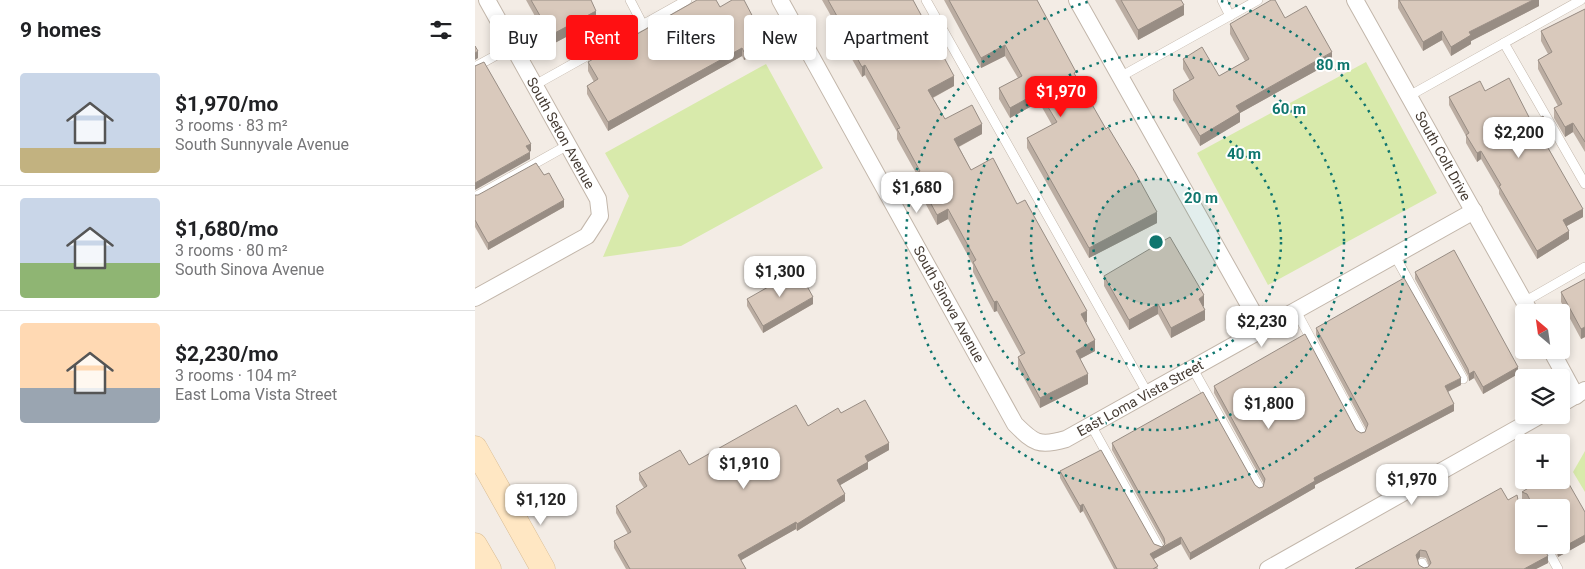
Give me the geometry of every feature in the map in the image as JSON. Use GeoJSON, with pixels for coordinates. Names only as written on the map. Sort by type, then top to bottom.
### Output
{"type":"FeatureCollection","features":[{"type":"Feature","properties":{"kind":"main road"},"geometry":{"type":"LineString","coordinates":[[475,448],[543,569]]}},
{"type":"Feature","properties":{"kind":"main road"},"geometry":{"type":"LineString","coordinates":[[475,545],[489,569]]}},
{"type":"Feature","properties":{"kind":"street","name":"South Seton Avenue"},"geometry":{"type":"LineString","coordinates":[[487,0],[495,15]]}},
{"type":"Feature","properties":{"kind":"street","name":"South Sinova Avenue"},"geometry":{"type":"LineString","coordinates":[[780,0],[1015,424],[1029,439],[1039,444]]}},
{"type":"Feature","properties":{"kind":"street"},"geometry":{"type":"LineString","coordinates":[[1077,0],[1263,330]]}},
{"type":"Feature","properties":{"kind":"street","name":"South Colt Drive"},"geometry":{"type":"LineString","coordinates":[[1355,0],[1525,304]]}},
{"type":"Feature","properties":{"kind":"street","name":"South Seton Avenue"},"geometry":{"type":"LineString","coordinates":[[475,298],[587,236],[600,216],[598,199],[521,60]]}},
{"type":"Feature","properties":{"kind":"street","name":"East Loma Vista Street"},"geometry":{"type":"LineString","coordinates":[[1039,444],[1066,439],[1473,212]]}},
{"type":"Feature","properties":{"kind":"street"},"geometry":{"type":"LineString","coordinates":[[1557,359],[1580,393]]}},
{"type":"Feature","properties":{"kind":"street"},"geometry":{"type":"LineString","coordinates":[[1267,569],[1525,424]]}},
{"type":"Feature","properties":{"kind":"lane"},"geometry":{"type":"LineString","coordinates":[[630,0],[643,25]]}},
{"type":"Feature","properties":{"kind":"lane"},"geometry":{"type":"LineString","coordinates":[[535,85],[687,0]]}},
{"type":"Feature","properties":{"kind":"lane"},"geometry":{"type":"LineString","coordinates":[[926,0],[1148,394]]}},
{"type":"Feature","properties":{"kind":"lane"},"geometry":{"type":"LineString","coordinates":[[1222,0],[1231,16]]}},
{"type":"Feature","properties":{"kind":"lane"},"geometry":{"type":"LineString","coordinates":[[1120,77],[1258,0]]}},
{"type":"Feature","properties":{"kind":"lane"},"geometry":{"type":"LineString","coordinates":[[1409,96],[1581,0]]}},
{"type":"Feature","properties":{"kind":"lane"},"geometry":{"type":"LineString","coordinates":[[1504,43],[1585,184]]}},
{"type":"Feature","properties":{"kind":"lane"},"geometry":{"type":"LineString","coordinates":[[475,67],[490,59]]}},
{"type":"Feature","properties":{"kind":"lane"},"geometry":{"type":"LineString","coordinates":[[475,197],[568,145]]}},
{"type":"Feature","properties":{"kind":"lane"},"geometry":{"type":"LineString","coordinates":[[1395,256],[1463,379]]}},
{"type":"Feature","properties":{"kind":"lane"},"geometry":{"type":"LineString","coordinates":[[1531,304],[1585,268]]}},
{"type":"Feature","properties":{"kind":"lane"},"geometry":{"type":"LineString","coordinates":[[1296,311],[1362,434]]}},
{"type":"Feature","properties":{"kind":"lane"},"geometry":{"type":"LineString","coordinates":[[1193,369],[1260,489]]}},
{"type":"Feature","properties":{"kind":"lane"},"geometry":{"type":"LineString","coordinates":[[1091,425],[1159,548]]}},
{"type":"Feature","properties":{"kind":"lane"},"geometry":{"type":"LineString","coordinates":[[1550,554],[1558,569]]}},
{"type":"Feature","properties":{"kind":"green space"},"geometry":{"type":"Polygon","coordinates":[[[1366,62],[1437,193],[1268,285],[1197,153],[1366,62]]]}},
{"type":"Feature","properties":{"kind":"green space"},"geometry":{"type":"Polygon","coordinates":[[[766,64],[823,168],[681,246],[603,257],[629,196],[605,153],[766,64]]]}},
{"type":"Feature","properties":{"kind":"green space"},"geometry":{"type":"Polygon","coordinates":[[[1585,451],[1585,492],[1573,472],[1585,451]]]}},
{"type":"Feature","properties":{"kind":"building"},"geometry":{"type":"Polygon","coordinates":[[[531,0],[591,0],[596,11],[588,15],[566,15],[566,27],[556,32],[556,15],[540,15],[531,0]]]}},
{"type":"Feature","properties":{"kind":"building"},"geometry":{"type":"Polygon","coordinates":[[[697,0],[716,0],[720,7],[732,0],[744,0],[752,15],[744,15],[744,52],[742,48],[734,52],[734,15],[671,15],[697,0]]]}},
{"type":"Feature","properties":{"kind":"building"},"geometry":{"type":"Polygon","coordinates":[[[828,0],[913,0],[921,15],[836,15],[828,0]]]}},
{"type":"Feature","properties":{"kind":"building"},"geometry":{"type":"Polygon","coordinates":[[[949,0],[1037,0],[1076,72],[1074,73],[1106,129],[1108,127],[1135,172],[1157,212],[1089,248],[1027,138],[1057,122],[1039,92],[1010,108],[999,88],[1022,76],[1005,45],[981,58],[949,0]]]}},
{"type":"Feature","properties":{"kind":"building"},"geometry":{"type":"Polygon","coordinates":[[[1121,0],[1181,0],[1184,5],[1138,30],[1121,0]]]}},
{"type":"Feature","properties":{"kind":"building"},"geometry":{"type":"Polygon","coordinates":[[[1271,0],[1275,0],[1285,18],[1306,6],[1332,52],[1236,106],[1240,112],[1200,136],[1173,90],[1194,78],[1183,59],[1202,47],[1219,76],[1249,59],[1230,24],[1271,0]]]}},
{"type":"Feature","properties":{"kind":"building"},"geometry":{"type":"Polygon","coordinates":[[[1399,0],[1533,0],[1469,32],[1471,35],[1451,47],[1442,31],[1423,42],[1399,0]]]}},
{"type":"Feature","properties":{"kind":"building"},"geometry":{"type":"Polygon","coordinates":[[[1585,9],[1585,142],[1573,123],[1565,127],[1554,108],[1562,104],[1538,60],[1552,52],[1541,31],[1585,9]]]}},
{"type":"Feature","properties":{"kind":"building"},"geometry":{"type":"Polygon","coordinates":[[[648,28],[648,60],[720,60],[608,122],[587,86],[598,79],[588,62],[592,60],[638,60],[638,34],[648,28]]]}},
{"type":"Feature","properties":{"kind":"building"},"geometry":{"type":"Polygon","coordinates":[[[858,60],[945,60],[954,76],[928,90],[945,119],[972,105],[982,124],[954,139],[971,170],[993,158],[1017,204],[1025,200],[1087,311],[1081,314],[1095,340],[1076,351],[1088,374],[1040,398],[1018,357],[1025,353],[997,301],[994,302],[973,262],[976,260],[948,209],[937,215],[915,174],[920,171],[897,129],[900,128],[865,65],[862,67],[858,60]]]}},
{"type":"Feature","properties":{"kind":"building"},"geometry":{"type":"Polygon","coordinates":[[[484,62],[531,144],[526,146],[530,152],[475,183],[475,66],[484,62]]]}},
{"type":"Feature","properties":{"kind":"building"},"geometry":{"type":"Polygon","coordinates":[[[1509,78],[1532,123],[1543,116],[1554,135],[1544,141],[1583,209],[1563,220],[1569,231],[1537,251],[1481,151],[1477,153],[1466,135],[1469,133],[1449,97],[1480,81],[1485,91],[1509,78]]]}},
{"type":"Feature","properties":{"kind":"building"},"geometry":{"type":"Polygon","coordinates":[[[536,163],[544,175],[549,173],[564,200],[488,243],[475,220],[475,195],[536,163]]]}},
{"type":"Feature","properties":{"kind":"building"},"geometry":{"type":"Polygon","coordinates":[[[1170,237],[1204,295],[1199,299],[1205,310],[1171,328],[1158,304],[1129,320],[1104,276],[1170,237]]]}},
{"type":"Feature","properties":{"kind":"building"},"geometry":{"type":"Polygon","coordinates":[[[1454,250],[1518,367],[1483,387],[1474,371],[1469,374],[1415,272],[1454,250]]]}},
{"type":"Feature","properties":{"kind":"building"},"geometry":{"type":"Polygon","coordinates":[[[798,270],[813,297],[763,326],[747,299],[798,270]]]}},
{"type":"Feature","properties":{"kind":"building"},"geometry":{"type":"Polygon","coordinates":[[[1404,278],[1461,378],[1445,386],[1454,404],[1314,478],[1315,481],[1190,553],[1181,537],[1150,554],[1158,566],[1153,569],[1117,569],[1083,504],[1080,506],[1060,471],[1101,450],[1154,544],[1162,547],[1165,544],[1164,538],[1112,443],[1203,392],[1255,485],[1259,488],[1263,487],[1265,479],[1214,386],[1305,334],[1356,430],[1361,433],[1365,432],[1368,424],[1316,328],[1404,278]]]}},
{"type":"Feature","properties":{"kind":"building"},"geometry":{"type":"Polygon","coordinates":[[[1585,279],[1585,327],[1581,329],[1570,309],[1570,304],[1567,304],[1561,292],[1585,279]]]}},
{"type":"Feature","properties":{"kind":"building"},"geometry":{"type":"Polygon","coordinates":[[[865,400],[889,443],[865,456],[868,462],[837,480],[845,494],[797,524],[796,522],[738,555],[746,569],[630,569],[614,541],[631,532],[616,506],[647,486],[639,473],[680,450],[689,465],[796,405],[808,426],[838,408],[841,413],[865,400]]]}},
{"type":"Feature","properties":{"kind":"building"},"geometry":{"type":"Polygon","coordinates":[[[1570,486],[1585,512],[1585,535],[1570,543],[1570,499],[1530,499],[1527,494],[1522,492],[1527,489],[1570,489],[1570,486]]]}},
{"type":"Feature","properties":{"kind":"building"},"geometry":{"type":"Polygon","coordinates":[[[1501,488],[1508,500],[1517,495],[1518,499],[1515,499],[1515,554],[1547,554],[1548,556],[1524,569],[1355,569],[1501,488]],[[1420,550],[1416,555],[1419,565],[1424,568],[1428,567],[1431,563],[1426,551],[1420,550]]]}}]}
